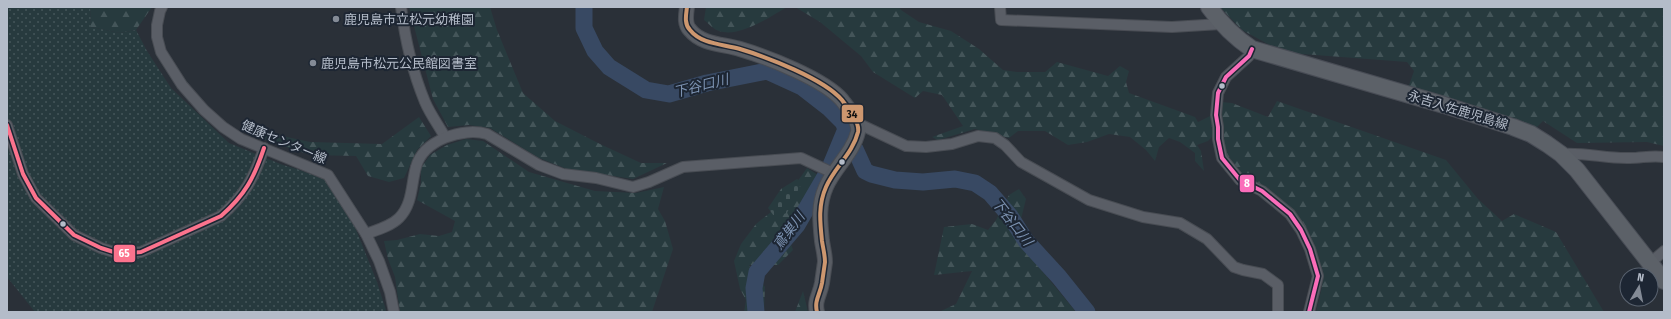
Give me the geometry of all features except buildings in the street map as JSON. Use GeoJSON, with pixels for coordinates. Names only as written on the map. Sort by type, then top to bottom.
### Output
{"type":"FeatureCollection","features":[{"type":"Feature","properties":{"kind":"main road"},"geometry":{"type":"LineString","coordinates":[[687,7],[686,20],[688,27],[695,35],[704,41],[738,48],[775,60],[829,88],[842,100],[858,127],[849,152],[832,173],[825,188],[819,211],[825,260],[822,284],[815,304],[817,312]]}},
{"type":"Feature","properties":{"kind":"main road","name":"永吉入佐鹿児島線"},"geometry":{"type":"LineString","coordinates":[[1209,7],[1221,24],[1235,38],[1252,49],[1444,104],[1531,134],[1561,154],[1577,170],[1664,281]]}},
{"type":"Feature","properties":{"kind":"street","name":"健康センター線"},"geometry":{"type":"LineString","coordinates":[[162,7],[157,25],[157,37],[161,52],[182,85],[204,110],[223,128],[241,140],[328,175],[366,234],[379,261],[390,292],[394,312]]}},
{"type":"Feature","properties":{"kind":"street"},"geometry":{"type":"LineString","coordinates":[[401,7],[403,25],[425,103],[446,137]]}},
{"type":"Feature","properties":{"kind":"street"},"geometry":{"type":"LineString","coordinates":[[1000,7],[1001,20],[1172,27],[1221,24]]}},
{"type":"Feature","properties":{"kind":"street"},"geometry":{"type":"LineString","coordinates":[[1252,49],[1249,56],[1226,77],[1218,93],[1216,115],[1218,139],[1222,158],[1240,180],[1262,191],[1290,214],[1301,230],[1310,249],[1318,276],[1309,312]]}},
{"type":"Feature","properties":{"kind":"street"},"geometry":{"type":"LineString","coordinates":[[7,125],[23,174],[36,198],[74,235],[101,248],[120,254],[141,252],[221,216],[232,207],[249,186],[256,173],[264,148]]}},
{"type":"Feature","properties":{"kind":"street"},"geometry":{"type":"LineString","coordinates":[[858,127],[906,146],[926,147],[952,144],[978,136],[995,138],[1005,145],[1021,162],[1089,200],[1143,217],[1180,223],[1207,239],[1234,267],[1262,274],[1278,285],[1278,312]]}},
{"type":"Feature","properties":{"kind":"street"},"geometry":{"type":"LineString","coordinates":[[366,234],[391,224],[400,218],[409,204],[414,185],[416,166],[421,155],[446,137],[469,132],[487,134],[539,165],[563,174],[596,178],[633,187],[649,182],[682,167],[801,158],[832,173]]}},
{"type":"Feature","properties":{"kind":"street"},"geometry":{"type":"LineString","coordinates":[[1561,154],[1589,154],[1629,158],[1656,156],[1664,157]]}},
{"type":"Feature","properties":{"kind":"street"},"geometry":{"type":"LineString","coordinates":[[1650,263],[1664,251]]}},
{"type":"Feature","properties":{"kind":"green space"},"geometry":{"type":"Polygon","coordinates":[[[7,7],[90,7],[91,27],[120,33],[136,30],[147,51],[171,88],[229,143],[283,165],[326,180],[353,222],[377,282],[386,310],[385,312],[35,312],[7,277],[7,7]]]}},
{"type":"Feature","properties":{"kind":"green space"},"geometry":{"type":"Polygon","coordinates":[[[90,7],[152,7],[136,30],[120,33],[91,27],[90,7]]]}},
{"type":"Feature","properties":{"kind":"green space"},"geometry":{"type":"Polygon","coordinates":[[[409,7],[490,7],[497,30],[523,93],[555,121],[600,144],[641,163],[667,163],[633,179],[567,169],[539,158],[490,128],[469,125],[448,127],[433,99],[409,7]]]}},
{"type":"Feature","properties":{"kind":"green space"},"geometry":{"type":"Polygon","coordinates":[[[706,7],[787,7],[763,21],[745,29],[736,32],[727,32],[713,28],[704,20],[706,7]]]}},
{"type":"Feature","properties":{"kind":"green space"},"geometry":{"type":"Polygon","coordinates":[[[795,7],[899,7],[919,22],[951,31],[979,49],[1003,70],[1017,72],[1045,72],[1057,62],[1108,76],[1120,66],[1129,71],[1126,82],[1129,93],[1195,117],[1198,122],[1212,115],[1215,134],[1208,141],[1197,145],[1201,151],[1204,171],[1195,161],[1195,153],[1180,142],[1169,138],[1159,147],[1155,161],[1146,150],[1130,137],[1109,134],[1087,142],[1068,145],[1045,131],[1018,131],[1009,138],[975,129],[938,140],[932,137],[963,126],[942,95],[923,91],[915,98],[873,72],[861,56],[820,22],[795,7]]]}},
{"type":"Feature","properties":{"kind":"green space"},"geometry":{"type":"Polygon","coordinates":[[[1220,7],[1664,7],[1664,146],[1647,142],[1577,143],[1543,121],[1535,129],[1408,88],[1414,71],[1407,62],[1302,54],[1294,58],[1242,30],[1220,7]]]}},
{"type":"Feature","properties":{"kind":"green space"},"geometry":{"type":"Polygon","coordinates":[[[1277,101],[1446,160],[1478,199],[1502,221],[1514,214],[1556,232],[1604,312],[1316,312],[1322,287],[1320,263],[1304,226],[1289,208],[1242,176],[1226,155],[1221,139],[1221,102],[1232,103],[1268,117],[1277,101]]]}},
{"type":"Feature","properties":{"kind":"green space"},"geometry":{"type":"Polygon","coordinates":[[[419,117],[431,136],[417,150],[404,178],[389,182],[368,176],[356,156],[310,155],[251,135],[259,131],[310,142],[382,144],[419,117]]]}},
{"type":"Feature","properties":{"kind":"green space"},"geometry":{"type":"Polygon","coordinates":[[[466,139],[483,141],[529,172],[595,191],[636,193],[664,187],[658,209],[665,221],[673,249],[652,312],[400,312],[395,277],[388,259],[384,241],[397,240],[420,234],[439,236],[452,232],[455,221],[417,200],[421,183],[421,168],[430,155],[447,145],[466,139]]]}},
{"type":"Feature","properties":{"kind":"green space"},"geometry":{"type":"Polygon","coordinates":[[[807,168],[818,175],[794,215],[784,224],[793,250],[778,265],[749,265],[765,287],[764,312],[744,312],[746,300],[740,289],[734,261],[741,244],[756,224],[782,203],[807,168]]]}},
{"type":"Feature","properties":{"kind":"green space"},"geometry":{"type":"Polygon","coordinates":[[[797,179],[802,182],[787,213],[774,216],[768,208],[781,189],[797,179]]]}},
{"type":"Feature","properties":{"kind":"green space"},"geometry":{"type":"Polygon","coordinates":[[[1019,189],[1026,199],[1021,219],[1042,271],[1076,312],[928,312],[941,311],[956,304],[972,271],[934,275],[944,227],[972,224],[988,230],[996,220],[1009,195],[1019,189]]]}},
{"type":"Feature","properties":{"kind":"green space"},"geometry":{"type":"Polygon","coordinates":[[[803,291],[808,312],[795,312],[803,291]]]}},
{"type":"Feature","properties":{"kind":"waterway","name":"下谷口川"},"geometry":{"type":"LineString","coordinates":[[584,7],[584,28],[595,51],[609,67],[646,90],[669,94],[707,83],[767,71],[802,87],[829,108],[843,122],[846,129],[829,170],[797,225],[757,272],[754,288],[756,312]]}},
{"type":"Feature","properties":{"kind":"waterway","name":"下谷口川"},"geometry":{"type":"LineString","coordinates":[[855,149],[865,171],[871,174],[895,180],[923,182],[955,179],[975,183],[990,193],[1010,216],[1026,241],[1059,277],[1087,312]]}},
{"type":"Feature","properties":{"kind":"transit line","name":"34"},"geometry":{"type":"LineString","coordinates":[[687,7],[687,25],[695,35],[707,41],[765,57],[822,84],[834,92],[842,100],[857,124],[858,132],[856,140],[848,154],[829,180],[823,194],[820,220],[825,262],[822,283],[817,301],[817,312]]}},
{"type":"Feature","properties":{"kind":"transit line","name":"8"},"geometry":{"type":"LineString","coordinates":[[1252,49],[1249,56],[1226,77],[1218,93],[1216,115],[1218,139],[1222,158],[1240,180],[1262,191],[1290,214],[1301,230],[1310,249],[1318,276],[1309,312]]}},
{"type":"Feature","properties":{"kind":"transit line","name":"65"},"geometry":{"type":"LineString","coordinates":[[7,125],[23,174],[36,198],[74,235],[101,248],[120,254],[141,252],[221,216],[243,193],[252,177],[264,148]]}},
{"type":"Feature","properties":{"kind":"place","name":"鹿児島市立松元幼稚園"},"geometry":{"type":"Point","coordinates":[336,19]}},
{"type":"Feature","properties":{"kind":"place","name":"鹿児島市松元公民館図書室"},"geometry":{"type":"Point","coordinates":[313,63]}},
{"type":"Feature","properties":{"kind":"water label","name":"鳶巣川"},"geometry":{"type":"Point","coordinates":[789,231]}}]}
